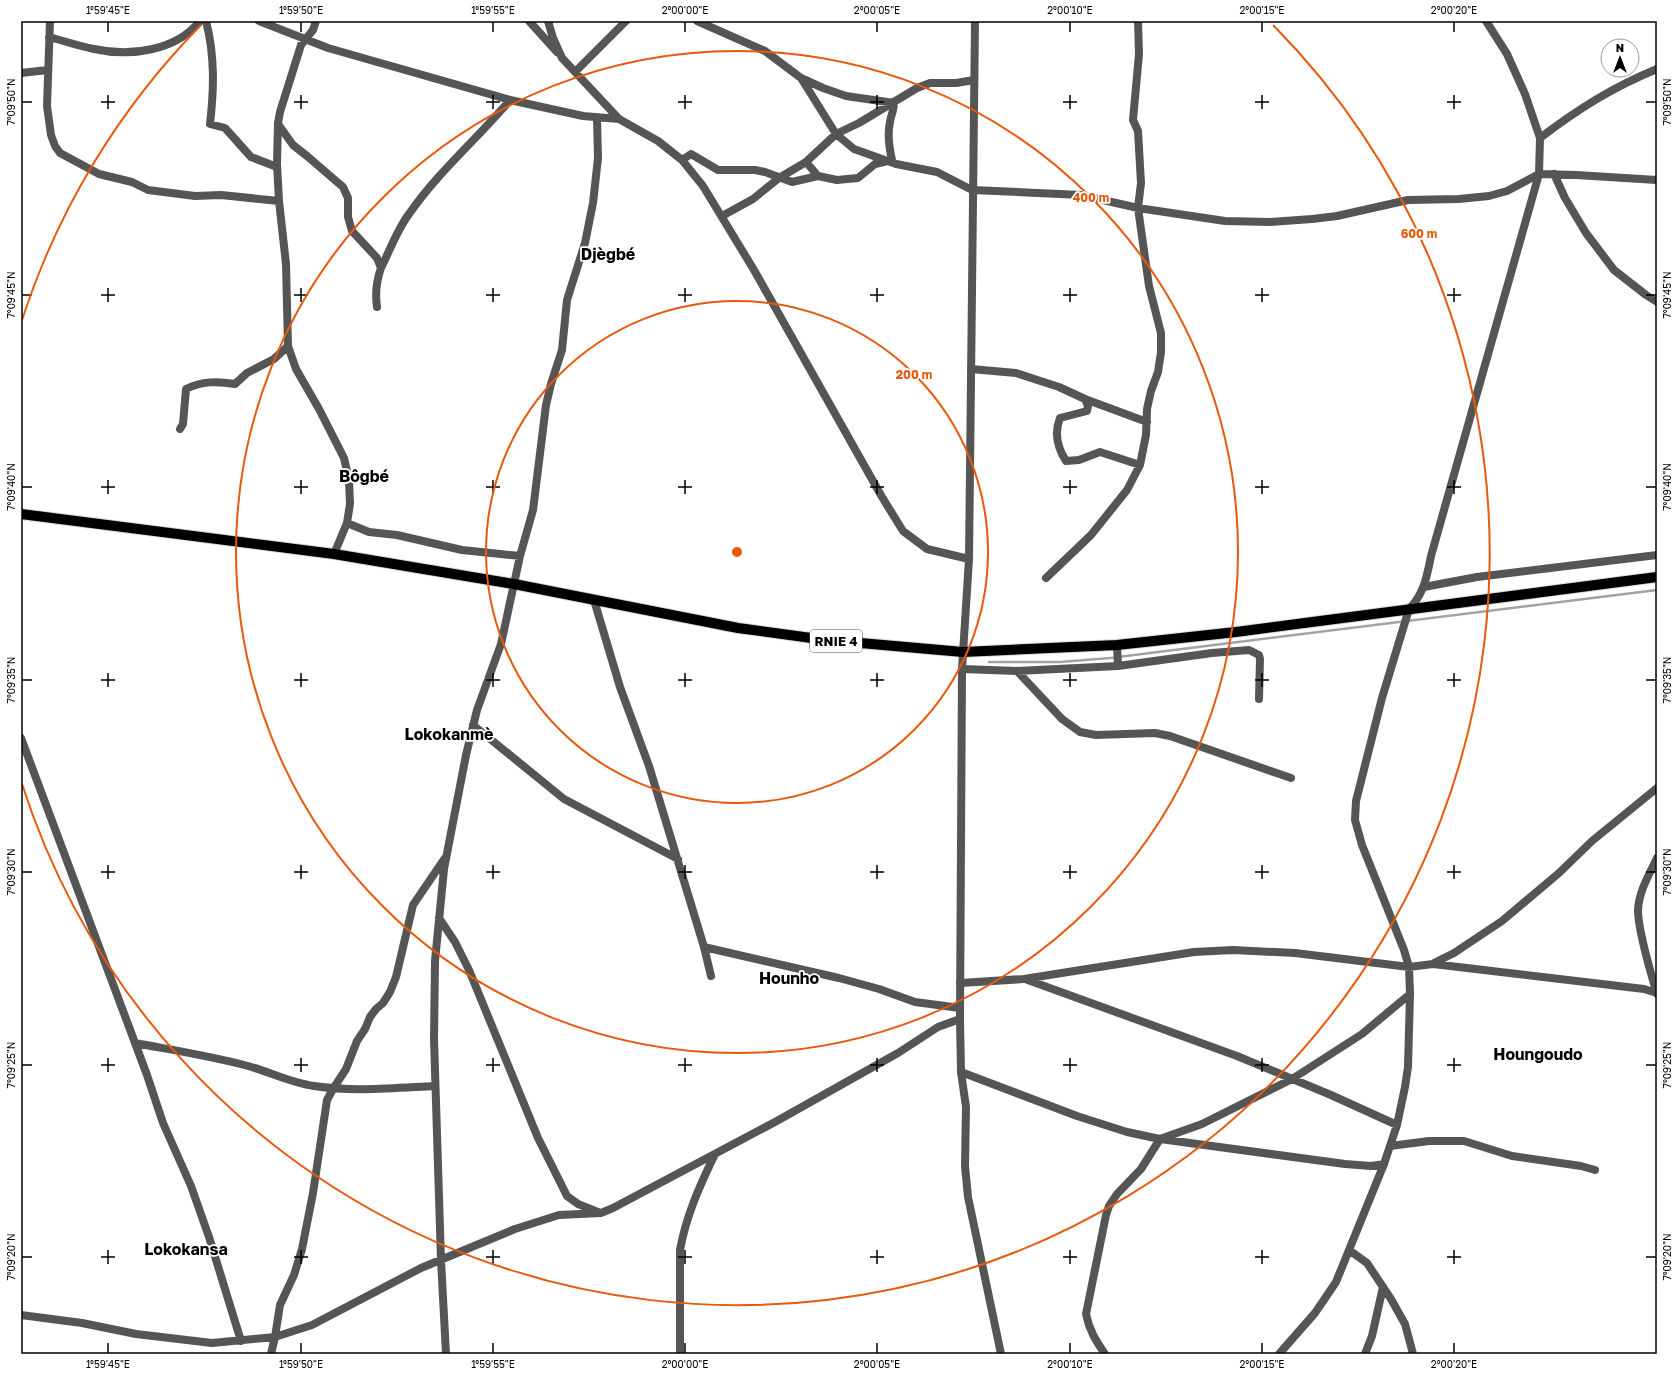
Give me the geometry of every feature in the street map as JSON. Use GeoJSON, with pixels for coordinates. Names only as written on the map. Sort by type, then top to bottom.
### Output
{"type":"FeatureCollection","features":[{"type":"Feature","properties":{"kind":"main road","name":"RNIE 4"},"geometry":{"type":"LineString","coordinates":[[21,514],[334,554],[514,584],[738,628],[873,645],[963,652],[1117,656],[1236,632],[1657,577]]}},
{"type":"Feature","properties":{"kind":"street"},"geometry":{"type":"LineString","coordinates":[[50,21],[47,106],[51,135],[55,146],[60,153],[99,174],[132,182],[148,190],[195,196],[221,195],[279,201]]}},
{"type":"Feature","properties":{"kind":"street"},"geometry":{"type":"LineString","coordinates":[[49,37],[95,50],[112,52],[143,51],[156,49],[171,43],[185,34],[200,21]]}},
{"type":"Feature","properties":{"kind":"street"},"geometry":{"type":"LineString","coordinates":[[206,21],[210,37],[214,72],[214,91],[210,124],[225,128],[251,157],[278,168]]}},
{"type":"Feature","properties":{"kind":"street"},"geometry":{"type":"LineString","coordinates":[[259,21],[339,51],[510,100],[596,118],[619,119]]}},
{"type":"Feature","properties":{"kind":"street"},"geometry":{"type":"LineString","coordinates":[[316,21],[313,30],[305,38],[299,51],[278,123],[279,201],[286,264],[288,346],[296,369],[319,409],[344,458],[349,480],[350,504],[347,523],[334,554]]}},
{"type":"Feature","properties":{"kind":"street"},"geometry":{"type":"LineString","coordinates":[[529,21],[619,119],[658,141],[682,160],[703,186],[754,270],[882,497],[903,531],[927,549],[969,559]]}},
{"type":"Feature","properties":{"kind":"street"},"geometry":{"type":"LineString","coordinates":[[548,21],[553,38],[562,58]]}},
{"type":"Feature","properties":{"kind":"street"},"geometry":{"type":"LineString","coordinates":[[575,72],[626,21]]}},
{"type":"Feature","properties":{"kind":"street"},"geometry":{"type":"LineString","coordinates":[[696,21],[765,51],[801,78],[824,88],[846,96],[894,103]]}},
{"type":"Feature","properties":{"kind":"street"},"geometry":{"type":"LineString","coordinates":[[975,21],[969,559],[962,669],[960,983],[961,1072],[966,1107],[965,1166],[968,1197],[1001,1354]]}},
{"type":"Feature","properties":{"kind":"street"},"geometry":{"type":"LineString","coordinates":[[1046,578],[1091,535],[1127,490],[1140,465],[1146,435],[1151,391],[1159,366],[1161,333],[1149,286],[1138,208],[1141,183],[1138,131],[1133,120],[1139,54],[1138,21]]}},
{"type":"Feature","properties":{"kind":"street"},"geometry":{"type":"LineString","coordinates":[[1279,1354],[1315,1313],[1336,1282],[1384,1164],[1397,1125],[1408,1067],[1410,994],[1409,967],[1404,950],[1364,852],[1355,820],[1356,801],[1382,698],[1409,609],[1418,600],[1424,587],[1539,174],[1540,138],[1525,94],[1507,54],[1486,21]]}},
{"type":"Feature","properties":{"kind":"street"},"geometry":{"type":"LineString","coordinates":[[1540,138],[1571,115],[1610,90],[1657,69]]}},
{"type":"Feature","properties":{"kind":"street"},"geometry":{"type":"LineString","coordinates":[[21,73],[48,70]]}},
{"type":"Feature","properties":{"kind":"street"},"geometry":{"type":"LineString","coordinates":[[801,78],[836,134],[854,149],[887,160],[937,172],[972,190],[1081,196],[1138,208],[1225,221],[1270,222],[1312,219],[1337,216],[1408,200],[1459,199],[1488,196],[1507,191],[1539,174],[1657,180]]}},
{"type":"Feature","properties":{"kind":"street"},"geometry":{"type":"LineString","coordinates":[[722,216],[753,198],[779,178],[806,162],[836,134],[859,123],[917,88],[930,83],[974,80]]}},
{"type":"Feature","properties":{"kind":"street"},"geometry":{"type":"LineString","coordinates":[[377,307],[375,293],[381,268],[408,215],[433,183],[510,100]]}},
{"type":"Feature","properties":{"kind":"street"},"geometry":{"type":"LineString","coordinates":[[682,160],[691,154],[718,170],[755,170],[792,182],[818,176],[837,180],[858,178],[875,164],[892,160],[888,147],[890,121],[894,103]]}},
{"type":"Feature","properties":{"kind":"street"},"geometry":{"type":"LineString","coordinates":[[446,1354],[441,1260],[434,1040],[435,969],[446,856],[473,725],[501,644],[520,556],[534,503],[546,405],[562,350],[567,300],[585,243],[593,203],[598,158],[596,118]]}},
{"type":"Feature","properties":{"kind":"street"},"geometry":{"type":"LineString","coordinates":[[278,123],[293,145],[343,187],[348,198],[348,217],[352,231],[377,258],[381,268]]}},
{"type":"Feature","properties":{"kind":"street"},"geometry":{"type":"LineString","coordinates":[[806,162],[818,176]]}},
{"type":"Feature","properties":{"kind":"street"},"geometry":{"type":"LineString","coordinates":[[1554,174],[1565,198],[1586,233],[1614,270],[1657,302]]}},
{"type":"Feature","properties":{"kind":"street"},"geometry":{"type":"LineString","coordinates":[[180,428],[183,424],[186,389],[196,384],[208,382],[235,384],[247,373],[274,359],[288,346]]}},
{"type":"Feature","properties":{"kind":"street"},"geometry":{"type":"LineString","coordinates":[[970,369],[1016,374],[1059,387],[1085,399],[1147,422]]}},
{"type":"Feature","properties":{"kind":"street"},"geometry":{"type":"LineString","coordinates":[[1085,399],[1088,406],[1086,411],[1060,418],[1056,425],[1059,449],[1066,461],[1080,460],[1100,452],[1140,465]]}},
{"type":"Feature","properties":{"kind":"street"},"geometry":{"type":"LineString","coordinates":[[347,523],[369,532],[397,535],[462,550],[520,556]]}},
{"type":"Feature","properties":{"kind":"street"},"geometry":{"type":"LineString","coordinates":[[1424,587],[1477,577],[1657,555]]}},
{"type":"Feature","properties":{"kind":"street"},"geometry":{"type":"LineString","coordinates":[[594,600],[620,687],[649,766],[678,859],[711,976]]}},
{"type":"Feature","properties":{"kind":"street"},"geometry":{"type":"LineString","coordinates":[[962,669],[1017,671],[1117,656],[1212,653],[1249,650],[1259,655],[1259,699]]}},
{"type":"Feature","properties":{"kind":"street"},"geometry":{"type":"LineString","coordinates":[[1017,671],[1062,719],[1080,732],[1087,734],[1107,735],[1154,733],[1170,736],[1291,778]]}},
{"type":"Feature","properties":{"kind":"street"},"geometry":{"type":"LineString","coordinates":[[473,725],[564,799],[678,859]]}},
{"type":"Feature","properties":{"kind":"street"},"geometry":{"type":"LineString","coordinates":[[21,738],[135,1042],[163,1123],[191,1186],[209,1237],[240,1341]]}},
{"type":"Feature","properties":{"kind":"street"},"geometry":{"type":"LineString","coordinates":[[1433,964],[1454,953],[1502,921],[1559,873],[1592,841],[1657,788]]}},
{"type":"Feature","properties":{"kind":"street"},"geometry":{"type":"LineString","coordinates":[[271,1354],[280,1305],[294,1275],[302,1249],[313,1193],[327,1100],[346,1069],[357,1041],[365,1029],[370,1017],[383,1003],[390,992],[396,976],[414,905],[446,856]]}},
{"type":"Feature","properties":{"kind":"street"},"geometry":{"type":"LineString","coordinates":[[960,983],[1024,979],[1194,952],[1233,950],[1295,953],[1409,967],[1433,964],[1637,988],[1657,993],[1642,936],[1638,910],[1643,887],[1657,858]]}},
{"type":"Feature","properties":{"kind":"street"},"geometry":{"type":"LineString","coordinates":[[440,918],[455,942],[469,970],[538,1138],[567,1196],[578,1204],[601,1213]]}},
{"type":"Feature","properties":{"kind":"street"},"geometry":{"type":"LineString","coordinates":[[704,947],[839,978],[879,989],[915,1002],[960,1008]]}},
{"type":"Feature","properties":{"kind":"street"},"geometry":{"type":"LineString","coordinates":[[1024,979],[1237,1056],[1397,1125]]}},
{"type":"Feature","properties":{"kind":"street"},"geometry":{"type":"LineString","coordinates":[[1105,1354],[1093,1336],[1088,1325],[1086,1314],[1106,1215],[1117,1194],[1141,1169],[1160,1139],[1202,1124],[1292,1079],[1362,1034],[1410,994]]}},
{"type":"Feature","properties":{"kind":"street"},"geometry":{"type":"LineString","coordinates":[[21,1314],[82,1323],[136,1334],[212,1343],[275,1337],[312,1326],[381,1288],[441,1260],[515,1229],[551,1217],[568,1214],[601,1213],[613,1208],[715,1154],[898,1053],[938,1027],[960,1019]]}},
{"type":"Feature","properties":{"kind":"street"},"geometry":{"type":"LineString","coordinates":[[135,1042],[248,1066],[312,1086],[333,1089],[376,1089],[436,1086]]}},
{"type":"Feature","properties":{"kind":"street"},"geometry":{"type":"LineString","coordinates":[[961,1072],[1077,1116],[1127,1132],[1160,1139],[1345,1164],[1371,1166],[1384,1164]]}},
{"type":"Feature","properties":{"kind":"street"},"geometry":{"type":"LineString","coordinates":[[1390,1146],[1429,1141],[1464,1140],[1512,1156],[1581,1166],[1595,1170]]}},
{"type":"Feature","properties":{"kind":"street"},"geometry":{"type":"LineString","coordinates":[[680,1354],[680,1250],[683,1235],[693,1205],[715,1154]]}},
{"type":"Feature","properties":{"kind":"street"},"geometry":{"type":"LineString","coordinates":[[1349,1250],[1367,1263],[1383,1287],[1405,1324],[1413,1354]]}},
{"type":"Feature","properties":{"kind":"street"},"geometry":{"type":"LineString","coordinates":[[1365,1354],[1372,1336],[1383,1287]]}},
{"type":"Feature","properties":{"kind":"waterway"},"geometry":{"type":"LineString","coordinates":[[989,662],[1060,662],[1110,658],[1657,590]]}},
{"type":"Feature","properties":{"kind":"district","name":"Djègbé"},"geometry":{"type":"Point","coordinates":[608,254]}},
{"type":"Feature","properties":{"kind":"district","name":"Bôgbé"},"geometry":{"type":"Point","coordinates":[364,476]}},
{"type":"Feature","properties":{"kind":"district","name":"Lokokanmè"},"geometry":{"type":"Point","coordinates":[449,734]}},
{"type":"Feature","properties":{"kind":"district","name":"Hounho"},"geometry":{"type":"Point","coordinates":[789,978]}},
{"type":"Feature","properties":{"kind":"district","name":"Houngoudo"},"geometry":{"type":"Point","coordinates":[1538,1054]}},
{"type":"Feature","properties":{"kind":"district","name":"Lokokansa"},"geometry":{"type":"Point","coordinates":[186,1249]}}]}
